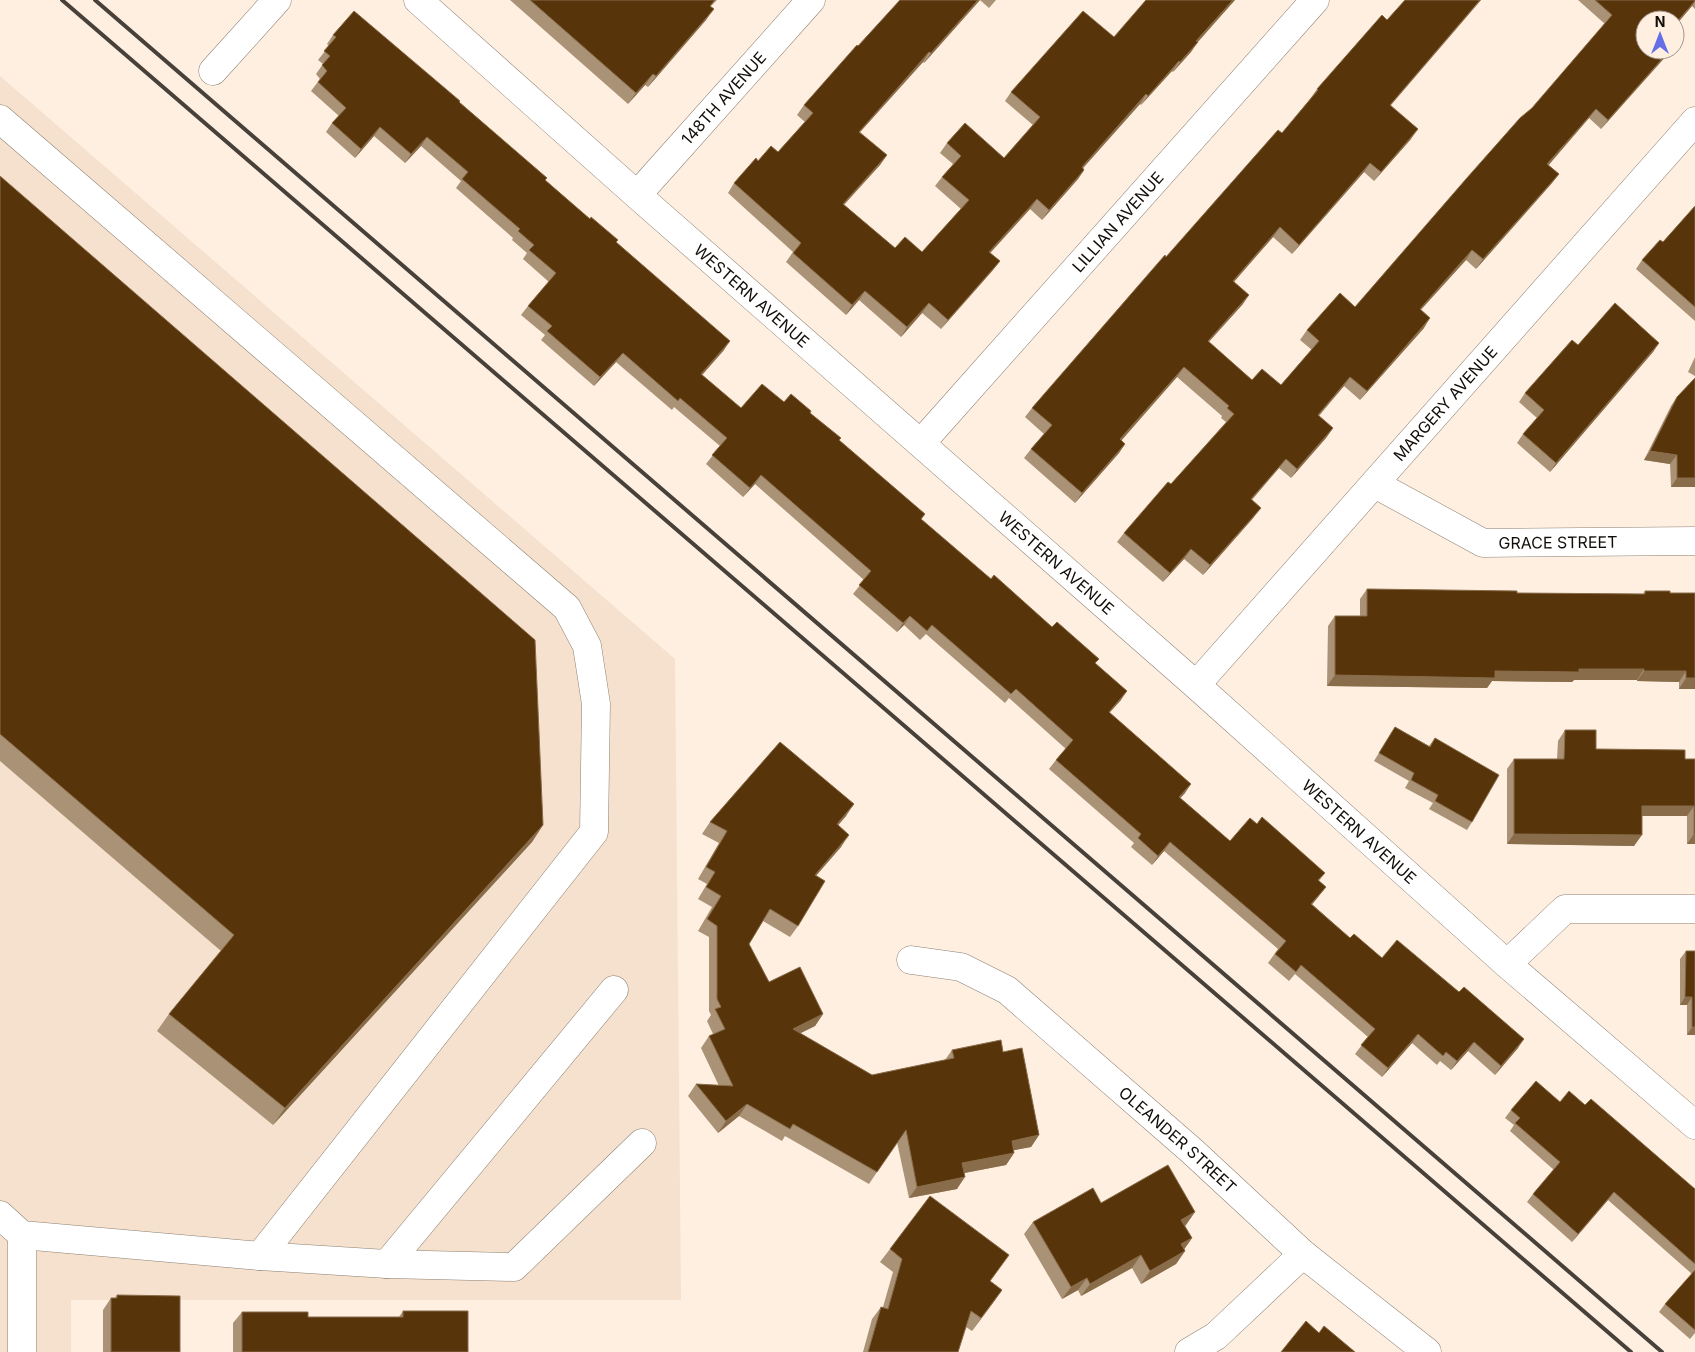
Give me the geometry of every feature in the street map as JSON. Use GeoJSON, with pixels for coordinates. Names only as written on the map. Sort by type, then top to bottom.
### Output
{"type":"FeatureCollection","features":[{"type":"Feature","properties":{"kind":"street"},"geometry":{"type":"LineString","coordinates":[[213,71],[277,0]]}},
{"type":"Feature","properties":{"kind":"street","name":"WESTERN AVENUE"},"geometry":{"type":"LineString","coordinates":[[418,0],[637,195],[1196,685],[1506,964],[1695,1125]]}},
{"type":"Feature","properties":{"kind":"street","name":"148TH AVENUE"},"geometry":{"type":"LineString","coordinates":[[637,195],[810,0]]}},
{"type":"Feature","properties":{"kind":"street","name":"LILLIAN AVENUE"},"geometry":{"type":"LineString","coordinates":[[921,443],[1315,0]]}},
{"type":"Feature","properties":{"kind":"street"},"geometry":{"type":"LineString","coordinates":[[0,119],[568,608],[587,646],[596,704],[594,832],[260,1256]]}},
{"type":"Feature","properties":{"kind":"street","name":"MARGERY AVENUE"},"geometry":{"type":"LineString","coordinates":[[1196,685],[1695,121]]}},
{"type":"Feature","properties":{"kind":"street","name":"GRACE STREET"},"geometry":{"type":"LineString","coordinates":[[1375,484],[1483,543],[1695,541]]}},
{"type":"Feature","properties":{"kind":"street"},"geometry":{"type":"LineString","coordinates":[[1506,964],[1565,909],[1695,908]]}},
{"type":"Feature","properties":{"kind":"street","name":"OLEANDER STREET"},"geometry":{"type":"LineString","coordinates":[[911,960],[961,967],[1008,990],[1192,1151],[1303,1254],[1427,1352]]}},
{"type":"Feature","properties":{"kind":"street"},"geometry":{"type":"LineString","coordinates":[[387,1264],[614,990]]}},
{"type":"Feature","properties":{"kind":"street"},"geometry":{"type":"LineString","coordinates":[[0,1215],[22,1235],[260,1256],[387,1264],[514,1267],[642,1143]]}},
{"type":"Feature","properties":{"kind":"street"},"geometry":{"type":"LineString","coordinates":[[22,1235],[22,1352]]}},
{"type":"Feature","properties":{"kind":"street"},"geometry":{"type":"LineString","coordinates":[[1189,1352],[1216,1336],[1303,1254]]}},
{"type":"Feature","properties":{"kind":"shaded area"},"geometry":{"type":"Polygon","coordinates":[[[0,76],[675,659],[681,1300],[71,1300],[71,1352],[0,1352],[0,76]]]}},
{"type":"Feature","properties":{"kind":"building"},"geometry":{"type":"Polygon","coordinates":[[[530,0],[715,0],[710,6],[714,9],[656,76],[653,74],[636,93],[530,0]]]}},
{"type":"Feature","properties":{"kind":"building"},"geometry":{"type":"Polygon","coordinates":[[[900,0],[978,0],[931,53],[929,52],[859,132],[887,155],[843,204],[895,248],[905,237],[922,252],[969,200],[942,177],[961,156],[947,143],[965,123],[1004,158],[1040,117],[1011,92],[1083,11],[1114,37],[1146,0],[1233,0],[1180,62],[1148,96],[1146,94],[1082,167],[1084,170],[1049,210],[1037,199],[989,252],[1000,261],[948,320],[929,303],[907,327],[865,291],[852,305],[793,253],[801,243],[734,183],[756,158],[758,161],[771,146],[778,152],[813,113],[804,105],[900,0]]]}},
{"type":"Feature","properties":{"kind":"building"},"geometry":{"type":"Polygon","coordinates":[[[1405,0],[1480,0],[1390,105],[1418,129],[1381,172],[1370,163],[1299,245],[1280,227],[1233,281],[1249,295],[1208,341],[1252,380],[1262,369],[1281,385],[1319,341],[1307,330],[1340,293],[1355,307],[1612,15],[1595,0],[1695,0],[1685,12],[1685,10],[1635,10],[1635,60],[1661,60],[1608,120],[1596,109],[1547,164],[1559,174],[1483,259],[1472,250],[1420,309],[1430,318],[1367,391],[1350,377],[1318,415],[1333,428],[1297,469],[1286,459],[1251,499],[1261,508],[1210,565],[1191,549],[1170,573],[1124,533],[1168,482],[1171,484],[1234,414],[1227,408],[1229,406],[1184,367],[1120,439],[1125,444],[1082,493],[1031,449],[1052,425],[1032,408],[1165,255],[1166,257],[1278,130],[1282,133],[1317,89],[1382,15],[1387,20],[1405,0]]]}},
{"type":"Feature","properties":{"kind":"building"},"geometry":{"type":"Polygon","coordinates":[[[354,11],[460,101],[547,178],[545,180],[590,219],[591,217],[618,240],[616,242],[730,341],[701,374],[741,408],[762,384],[784,402],[791,394],[811,411],[810,413],[841,438],[839,440],[925,514],[921,519],[991,579],[994,575],[1052,627],[1057,622],[1099,659],[1095,663],[1127,691],[1109,712],[1191,784],[1179,797],[1230,841],[1250,818],[1257,824],[1262,817],[1325,873],[1318,880],[1326,887],[1311,904],[1350,938],[1354,934],[1382,958],[1397,940],[1459,992],[1464,987],[1524,1039],[1501,1066],[1474,1042],[1457,1061],[1446,1052],[1443,1056],[1418,1034],[1388,1068],[1361,1045],[1375,1029],[1301,965],[1296,972],[1275,954],[1286,941],[1170,842],[1158,856],[1138,838],[1141,834],[1056,760],[1073,740],[1016,689],[1011,694],[932,625],[927,631],[910,616],[903,623],[859,585],[871,571],[761,475],[750,488],[712,455],[727,438],[680,398],[678,401],[623,353],[600,377],[547,331],[552,326],[528,306],[556,273],[529,250],[534,245],[518,231],[520,229],[462,179],[468,172],[427,137],[411,154],[380,127],[361,149],[332,123],[346,108],[318,82],[327,71],[322,65],[330,56],[324,51],[336,37],[333,35],[354,11]]]}},
{"type":"Feature","properties":{"kind":"building"},"geometry":{"type":"Polygon","coordinates":[[[0,176],[535,640],[543,825],[285,1108],[169,1014],[234,935],[0,734],[0,176]]]}},
{"type":"Feature","properties":{"kind":"building"},"geometry":{"type":"Polygon","coordinates":[[[1695,206],[1695,307],[1642,260],[1660,240],[1663,242],[1695,206]]]}},
{"type":"Feature","properties":{"kind":"building"},"geometry":{"type":"Polygon","coordinates":[[[1615,303],[1659,343],[1556,463],[1523,434],[1544,410],[1525,393],[1572,340],[1578,345],[1615,303]]]}},
{"type":"Feature","properties":{"kind":"building"},"geometry":{"type":"Polygon","coordinates":[[[1695,378],[1695,478],[1677,478],[1677,455],[1650,451],[1677,397],[1695,378]]]}},
{"type":"Feature","properties":{"kind":"building"},"geometry":{"type":"Polygon","coordinates":[[[1367,589],[1517,591],[1517,593],[1645,594],[1645,591],[1670,591],[1670,593],[1695,593],[1695,678],[1686,678],[1686,671],[1644,671],[1644,669],[1579,669],[1579,672],[1495,671],[1495,678],[1335,675],[1335,616],[1367,616],[1367,589]]]}},
{"type":"Feature","properties":{"kind":"building"},"geometry":{"type":"Polygon","coordinates":[[[1395,727],[1430,747],[1435,738],[1499,775],[1472,822],[1435,801],[1438,795],[1411,780],[1414,773],[1379,753],[1395,727]]]}},
{"type":"Feature","properties":{"kind":"building"},"geometry":{"type":"Polygon","coordinates":[[[1565,730],[1596,730],[1596,749],[1685,750],[1685,759],[1695,759],[1695,834],[1694,806],[1642,806],[1642,835],[1514,834],[1514,759],[1564,759],[1565,730]]]}},
{"type":"Feature","properties":{"kind":"building"},"geometry":{"type":"Polygon","coordinates":[[[780,742],[854,804],[837,824],[849,835],[815,875],[825,881],[798,926],[770,909],[749,944],[769,982],[800,967],[823,1014],[793,1029],[872,1075],[954,1058],[952,1050],[1001,1040],[1003,1052],[1022,1048],[1039,1135],[1012,1141],[1014,1153],[962,1163],[965,1177],[917,1187],[906,1130],[877,1172],[793,1124],[790,1129],[747,1104],[726,1121],[696,1084],[733,1086],[709,1036],[725,1029],[715,1009],[721,1007],[717,999],[717,926],[707,919],[721,896],[706,887],[715,872],[706,867],[727,831],[710,822],[780,742]]]}},
{"type":"Feature","properties":{"kind":"building"},"geometry":{"type":"Polygon","coordinates":[[[1686,951],[1695,951],[1695,1027],[1692,1027],[1692,997],[1685,997],[1686,951]]]}},
{"type":"Feature","properties":{"kind":"building"},"geometry":{"type":"Polygon","coordinates":[[[1536,1081],[1560,1102],[1569,1091],[1585,1105],[1591,1099],[1695,1189],[1695,1264],[1614,1192],[1578,1234],[1533,1194],[1560,1162],[1515,1123],[1520,1118],[1511,1110],[1536,1081]]]}},
{"type":"Feature","properties":{"kind":"building"},"geometry":{"type":"Polygon","coordinates":[[[1168,1165],[1195,1212],[1181,1220],[1192,1238],[1181,1244],[1185,1251],[1150,1271],[1141,1255],[1090,1284],[1087,1278],[1071,1287],[1033,1222],[1093,1188],[1101,1203],[1168,1165]]]}},
{"type":"Feature","properties":{"kind":"building"},"geometry":{"type":"Polygon","coordinates":[[[930,1196],[1009,1255],[990,1281],[1002,1290],[981,1318],[971,1311],[958,1352],[868,1352],[881,1307],[888,1309],[902,1259],[890,1249],[930,1196]]]}},
{"type":"Feature","properties":{"kind":"building"},"geometry":{"type":"Polygon","coordinates":[[[1695,1270],[1695,1330],[1665,1304],[1695,1270]]]}},
{"type":"Feature","properties":{"kind":"building"},"geometry":{"type":"Polygon","coordinates":[[[117,1295],[180,1296],[180,1352],[111,1352],[111,1298],[117,1298],[117,1295]]]}},
{"type":"Feature","properties":{"kind":"building"},"geometry":{"type":"Polygon","coordinates":[[[403,1311],[468,1311],[468,1352],[242,1352],[242,1312],[308,1312],[308,1317],[403,1317],[403,1311]]]}},
{"type":"Feature","properties":{"kind":"building"},"geometry":{"type":"Polygon","coordinates":[[[1306,1321],[1319,1333],[1324,1326],[1355,1352],[1281,1352],[1306,1321]]]}},
{"type":"Feature","properties":{"kind":"railway"},"geometry":{"type":"LineString","coordinates":[[62,0],[1631,1352]]}},
{"type":"Feature","properties":{"kind":"railway"},"geometry":{"type":"LineString","coordinates":[[95,0],[1662,1352]]}}]}
